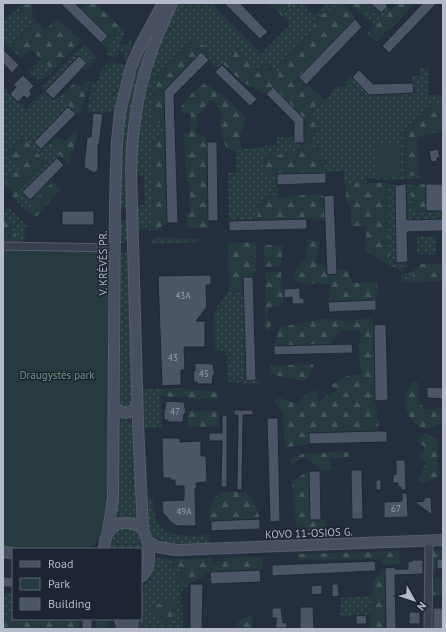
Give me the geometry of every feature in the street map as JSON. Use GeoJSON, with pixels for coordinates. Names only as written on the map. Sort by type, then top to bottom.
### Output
{"type":"FeatureCollection","features":[{"type":"Feature","properties":{"kind":"main road","name":"V. KRĖVĖS PR."},"geometry":{"type":"LineString","coordinates":[[148,542],[143,529],[137,405],[131,156],[135,116],[141,87],[163,3]]}},
{"type":"Feature","properties":{"kind":"main road","name":"V. KRĖVĖS PR."},"geometry":{"type":"LineString","coordinates":[[104,545],[108,531],[113,499],[115,215],[116,161],[120,112],[131,67],[139,48],[154,33],[172,3]]}},
{"type":"Feature","properties":{"kind":"main road"},"geometry":{"type":"LineString","coordinates":[[115,215],[132,215]]}},
{"type":"Feature","properties":{"kind":"main road"},"geometry":{"type":"LineString","coordinates":[[115,248],[133,249]]}},
{"type":"Feature","properties":{"kind":"main road"},"geometry":{"type":"LineString","coordinates":[[114,406],[122,413],[127,413],[134,410],[137,405]]}},
{"type":"Feature","properties":{"kind":"main road"},"geometry":{"type":"LineString","coordinates":[[114,422],[118,418],[126,417],[138,424]]}},
{"type":"Feature","properties":{"kind":"main road"},"geometry":{"type":"LineString","coordinates":[[108,531],[116,525],[124,523],[130,523],[143,529]]}},
{"type":"Feature","properties":{"kind":"main road","name":"KOVO 11-OSIOS G."},"geometry":{"type":"LineString","coordinates":[[148,542],[158,547],[176,550],[443,540]]}},
{"type":"Feature","properties":{"kind":"main road"},"geometry":{"type":"LineString","coordinates":[[143,576],[148,561],[148,542]]}},
{"type":"Feature","properties":{"kind":"main road","name":"KOVO 11-OSIOS G."},"geometry":{"type":"LineString","coordinates":[[148,561],[176,550]]}},
{"type":"Feature","properties":{"kind":"street"},"geometry":{"type":"LineString","coordinates":[[3,246],[115,248]]}},
{"type":"Feature","properties":{"kind":"street"},"geometry":{"type":"LineString","coordinates":[[428,629],[429,541]]}},
{"type":"Feature","properties":{"kind":"green space"},"geometry":{"type":"Polygon","coordinates":[[[86,3],[95,3],[120,27],[107,49],[101,43],[108,35],[81,9],[86,3]]]}},
{"type":"Feature","properties":{"kind":"green space"},"geometry":{"type":"Polygon","coordinates":[[[176,3],[211,3],[261,54],[290,25],[282,16],[292,3],[302,3],[304,5],[307,3],[307,7],[316,15],[328,3],[343,4],[320,16],[314,21],[314,28],[293,47],[284,59],[278,77],[267,64],[262,65],[259,73],[236,50],[223,64],[216,68],[209,60],[206,47],[157,77],[148,125],[165,122],[165,138],[154,139],[152,230],[139,229],[135,226],[135,205],[145,205],[144,176],[135,176],[136,143],[140,111],[146,79],[158,42],[176,3]]]}},
{"type":"Feature","properties":{"kind":"green space"},"geometry":{"type":"Polygon","coordinates":[[[270,3],[292,3],[282,16],[270,3]]]}},
{"type":"Feature","properties":{"kind":"green space"},"geometry":{"type":"Polygon","coordinates":[[[350,3],[370,3],[375,8],[372,12],[361,13],[350,3]]]}},
{"type":"Feature","properties":{"kind":"green space"},"geometry":{"type":"Polygon","coordinates":[[[397,3],[415,3],[392,28],[386,31],[377,42],[367,33],[388,14],[397,3]]]}},
{"type":"Feature","properties":{"kind":"green space"},"geometry":{"type":"Polygon","coordinates":[[[32,4],[32,10],[28,17],[24,17],[20,13],[21,5],[32,4]]]}},
{"type":"Feature","properties":{"kind":"green space"},"geometry":{"type":"Polygon","coordinates":[[[343,4],[352,13],[355,19],[299,77],[325,100],[312,110],[318,124],[310,147],[322,148],[321,158],[326,173],[270,175],[261,164],[263,155],[293,154],[304,143],[299,113],[273,87],[266,94],[242,82],[223,64],[236,50],[259,73],[264,63],[278,77],[281,61],[293,47],[310,33],[314,21],[320,16],[343,4]]]}},
{"type":"Feature","properties":{"kind":"green space"},"geometry":{"type":"Polygon","coordinates":[[[21,5],[20,13],[28,17],[32,10],[34,12],[31,16],[36,21],[8,46],[3,41],[3,21],[21,5]]]}},
{"type":"Feature","properties":{"kind":"green space"},"geometry":{"type":"Polygon","coordinates":[[[388,6],[392,9],[373,27],[372,23],[361,13],[372,12],[375,8],[381,13],[388,6]]]}},
{"type":"Feature","properties":{"kind":"green space"},"geometry":{"type":"Polygon","coordinates":[[[56,20],[60,21],[82,41],[53,71],[31,49],[21,58],[8,46],[36,21],[45,30],[56,20]]]}},
{"type":"Feature","properties":{"kind":"green space"},"geometry":{"type":"Polygon","coordinates":[[[120,27],[125,32],[120,43],[127,46],[132,37],[133,39],[128,60],[125,61],[123,61],[125,53],[119,51],[116,58],[105,54],[120,27]]]}},
{"type":"Feature","properties":{"kind":"green space"},"geometry":{"type":"Polygon","coordinates":[[[152,35],[148,53],[128,207],[124,210],[119,206],[120,163],[121,140],[127,94],[141,53],[152,35]]]}},
{"type":"Feature","properties":{"kind":"green space"},"geometry":{"type":"Polygon","coordinates":[[[195,40],[206,47],[209,60],[201,52],[164,91],[165,122],[148,125],[157,77],[195,40]]]}},
{"type":"Feature","properties":{"kind":"green space"},"geometry":{"type":"Polygon","coordinates":[[[84,44],[97,58],[85,70],[83,68],[87,63],[79,56],[45,91],[41,87],[84,44]]]}},
{"type":"Feature","properties":{"kind":"green space"},"geometry":{"type":"Polygon","coordinates":[[[41,59],[53,71],[43,79],[39,79],[29,72],[41,59]]]}},
{"type":"Feature","properties":{"kind":"green space"},"geometry":{"type":"Polygon","coordinates":[[[108,63],[118,63],[126,69],[118,111],[102,113],[91,112],[87,110],[92,82],[97,83],[101,71],[108,63]]]}},
{"type":"Feature","properties":{"kind":"green space"},"geometry":{"type":"Polygon","coordinates":[[[429,67],[429,95],[443,95],[443,103],[435,104],[417,122],[407,126],[404,145],[405,176],[419,175],[422,178],[384,180],[366,178],[366,183],[359,180],[346,184],[344,182],[344,170],[326,173],[321,158],[310,148],[318,124],[312,110],[325,100],[336,87],[342,87],[351,77],[369,95],[413,93],[412,75],[419,75],[419,69],[411,69],[429,67]],[[400,145],[375,178],[401,176],[400,145]]]}},
{"type":"Feature","properties":{"kind":"green space"},"geometry":{"type":"Polygon","coordinates":[[[88,80],[90,82],[80,115],[76,114],[60,97],[75,82],[81,87],[88,80]]]}},
{"type":"Feature","properties":{"kind":"green space"},"geometry":{"type":"Polygon","coordinates":[[[205,83],[231,102],[246,118],[239,139],[242,149],[232,151],[226,148],[220,127],[221,112],[211,100],[197,116],[196,134],[203,135],[207,142],[209,228],[191,228],[186,226],[186,212],[190,213],[190,181],[186,181],[184,133],[190,132],[191,114],[184,114],[181,107],[192,93],[205,83]]]}},
{"type":"Feature","properties":{"kind":"green space"},"geometry":{"type":"Polygon","coordinates":[[[3,87],[26,109],[43,91],[52,100],[61,97],[68,104],[68,107],[34,142],[41,149],[47,143],[60,155],[22,192],[30,200],[52,178],[53,182],[25,210],[16,200],[21,195],[18,191],[45,162],[22,137],[23,168],[3,181],[3,87]]]}},
{"type":"Feature","properties":{"kind":"green space"},"geometry":{"type":"Polygon","coordinates":[[[443,103],[443,131],[421,136],[417,139],[419,175],[405,176],[404,145],[402,141],[407,126],[417,122],[435,104],[443,103]]]}},
{"type":"Feature","properties":{"kind":"green space"},"geometry":{"type":"Polygon","coordinates":[[[74,131],[78,132],[69,164],[49,145],[57,137],[65,141],[74,131]]]}},
{"type":"Feature","properties":{"kind":"green space"},"geometry":{"type":"Polygon","coordinates":[[[23,136],[45,162],[18,190],[21,195],[16,200],[12,197],[12,190],[3,181],[22,168],[7,153],[23,136]]]}},
{"type":"Feature","properties":{"kind":"green space"},"geometry":{"type":"Polygon","coordinates":[[[277,137],[294,138],[304,143],[293,154],[263,155],[270,175],[277,174],[278,198],[269,196],[259,206],[257,220],[229,221],[228,173],[236,173],[236,150],[277,145],[277,137]]]}},
{"type":"Feature","properties":{"kind":"green space"},"geometry":{"type":"Polygon","coordinates":[[[165,138],[167,223],[157,230],[152,230],[154,139],[165,138]]]}},
{"type":"Feature","properties":{"kind":"green space"},"geometry":{"type":"Polygon","coordinates":[[[400,145],[401,177],[375,178],[374,146],[400,145]]]}},
{"type":"Feature","properties":{"kind":"green space"},"geometry":{"type":"Polygon","coordinates":[[[359,180],[366,183],[387,183],[389,265],[365,251],[366,226],[351,226],[351,206],[346,200],[346,184],[359,180]]]}},
{"type":"Feature","properties":{"kind":"green space"},"geometry":{"type":"Polygon","coordinates":[[[53,182],[61,189],[37,216],[33,216],[25,210],[53,182]]]}},
{"type":"Feature","properties":{"kind":"green space"},"geometry":{"type":"Polygon","coordinates":[[[387,183],[395,185],[396,262],[408,262],[407,267],[400,272],[400,270],[389,265],[387,183]]]}},
{"type":"Feature","properties":{"kind":"green space"},"geometry":{"type":"Polygon","coordinates":[[[406,184],[411,185],[412,212],[443,211],[443,219],[407,223],[406,184]]]}},
{"type":"Feature","properties":{"kind":"green space"},"geometry":{"type":"Polygon","coordinates":[[[426,184],[426,211],[412,212],[411,185],[426,184]]]}},
{"type":"Feature","properties":{"kind":"green space"},"geometry":{"type":"Polygon","coordinates":[[[314,194],[324,196],[325,220],[257,220],[259,206],[269,196],[278,198],[314,194]]]}},
{"type":"Feature","properties":{"kind":"green space"},"geometry":{"type":"Polygon","coordinates":[[[8,207],[27,226],[23,243],[3,243],[3,238],[14,239],[16,233],[10,231],[11,219],[3,214],[8,207]]]}},
{"type":"Feature","properties":{"kind":"green space"},"geometry":{"type":"Polygon","coordinates":[[[3,214],[13,222],[10,231],[16,233],[15,239],[3,238],[3,214]]]}},
{"type":"Feature","properties":{"kind":"green space"},"geometry":{"type":"Polygon","coordinates":[[[122,219],[127,220],[129,240],[124,243],[121,243],[118,235],[119,223],[122,219]]]}},
{"type":"Feature","properties":{"kind":"green space"},"geometry":{"type":"Polygon","coordinates":[[[417,237],[436,237],[436,254],[417,254],[417,237]]]}},
{"type":"Feature","properties":{"kind":"green space"},"geometry":{"type":"Polygon","coordinates":[[[154,238],[199,240],[198,242],[152,244],[151,241],[154,238]]]}},
{"type":"Feature","properties":{"kind":"green space"},"geometry":{"type":"Polygon","coordinates":[[[307,239],[320,242],[316,262],[326,267],[327,275],[337,274],[337,269],[348,271],[352,283],[377,282],[378,289],[376,300],[328,302],[331,284],[300,283],[300,281],[295,281],[294,272],[306,258],[307,239]]]}},
{"type":"Feature","properties":{"kind":"green space"},"geometry":{"type":"Polygon","coordinates":[[[256,242],[256,271],[253,277],[243,277],[243,291],[229,290],[228,243],[256,242]]]}},
{"type":"Feature","properties":{"kind":"green space"},"geometry":{"type":"Polygon","coordinates":[[[283,245],[281,267],[265,267],[264,246],[283,245]]]}},
{"type":"Feature","properties":{"kind":"green space","name":"Draugystės park"},"geometry":{"type":"Polygon","coordinates":[[[3,249],[105,251],[111,255],[110,491],[107,516],[103,532],[99,539],[88,548],[3,547],[3,249]]]}},
{"type":"Feature","properties":{"kind":"green space"},"geometry":{"type":"Polygon","coordinates":[[[124,252],[129,254],[134,405],[127,412],[119,406],[120,394],[117,387],[119,256],[124,252]]]}},
{"type":"Feature","properties":{"kind":"green space"},"geometry":{"type":"Polygon","coordinates":[[[421,264],[443,264],[443,281],[414,282],[412,272],[421,264]]]}},
{"type":"Feature","properties":{"kind":"green space"},"geometry":{"type":"Polygon","coordinates":[[[265,272],[281,272],[282,289],[284,289],[283,305],[268,308],[267,318],[271,325],[269,330],[265,330],[265,272]]]}},
{"type":"Feature","properties":{"kind":"green space"},"geometry":{"type":"Polygon","coordinates":[[[412,272],[414,282],[402,282],[401,275],[412,272]]]}},
{"type":"Feature","properties":{"kind":"green space"},"geometry":{"type":"Polygon","coordinates":[[[229,290],[243,291],[246,380],[260,380],[259,384],[229,382],[226,351],[215,351],[214,312],[229,290]]]}},
{"type":"Feature","properties":{"kind":"green space"},"geometry":{"type":"Polygon","coordinates":[[[329,318],[345,321],[372,318],[374,325],[375,401],[379,424],[375,431],[309,433],[309,444],[286,447],[284,438],[283,413],[274,400],[280,398],[298,404],[306,394],[316,390],[319,402],[327,395],[338,390],[330,386],[347,376],[362,374],[359,354],[361,337],[360,331],[342,330],[330,344],[274,346],[280,327],[329,318]]]}},
{"type":"Feature","properties":{"kind":"green space"},"geometry":{"type":"Polygon","coordinates":[[[313,364],[314,369],[312,369],[308,378],[304,381],[270,374],[271,366],[313,364]]]}},
{"type":"Feature","properties":{"kind":"green space"},"geometry":{"type":"Polygon","coordinates":[[[412,382],[418,382],[418,399],[424,409],[443,408],[443,423],[432,428],[426,428],[420,427],[412,420],[405,404],[405,399],[407,390],[412,382]]]}},
{"type":"Feature","properties":{"kind":"green space"},"geometry":{"type":"Polygon","coordinates":[[[185,388],[218,392],[218,400],[161,396],[159,389],[185,388]]]}},
{"type":"Feature","properties":{"kind":"green space"},"geometry":{"type":"Polygon","coordinates":[[[159,389],[161,396],[162,428],[141,428],[141,390],[159,389]]]}},
{"type":"Feature","properties":{"kind":"green space"},"geometry":{"type":"Polygon","coordinates":[[[187,411],[218,411],[219,427],[188,427],[187,411]]]}},
{"type":"Feature","properties":{"kind":"green space"},"geometry":{"type":"Polygon","coordinates":[[[121,419],[131,421],[132,434],[135,439],[139,521],[126,517],[113,521],[117,421],[121,419]]]}},
{"type":"Feature","properties":{"kind":"green space"},"geometry":{"type":"Polygon","coordinates":[[[424,433],[438,440],[437,478],[421,483],[418,480],[426,463],[419,458],[420,454],[425,449],[424,446],[418,443],[418,439],[424,433]]]}},
{"type":"Feature","properties":{"kind":"green space"},"geometry":{"type":"Polygon","coordinates":[[[347,452],[350,454],[348,457],[329,459],[332,470],[323,471],[305,456],[292,464],[290,458],[306,453],[347,452]]]}},
{"type":"Feature","properties":{"kind":"green space"},"geometry":{"type":"Polygon","coordinates":[[[146,462],[147,498],[153,499],[154,511],[158,523],[169,532],[177,534],[193,536],[209,535],[209,543],[160,544],[151,537],[146,512],[146,462]]]}},
{"type":"Feature","properties":{"kind":"green space"},"geometry":{"type":"Polygon","coordinates":[[[309,471],[310,520],[325,520],[325,530],[321,530],[320,533],[296,526],[292,481],[309,471]]]}},
{"type":"Feature","properties":{"kind":"green space"},"geometry":{"type":"Polygon","coordinates":[[[222,492],[238,492],[248,495],[254,503],[260,519],[209,521],[211,504],[215,497],[222,492]]]}},
{"type":"Feature","properties":{"kind":"green space"},"geometry":{"type":"Polygon","coordinates":[[[124,526],[137,530],[140,533],[144,543],[142,566],[142,548],[109,548],[112,534],[124,526]]]}},
{"type":"Feature","properties":{"kind":"green space"},"geometry":{"type":"Polygon","coordinates":[[[443,549],[443,559],[437,559],[437,569],[433,572],[432,550],[443,549]]]}},
{"type":"Feature","properties":{"kind":"green space"},"geometry":{"type":"Polygon","coordinates":[[[399,551],[400,564],[384,565],[381,559],[298,560],[298,554],[399,551]]]}},
{"type":"Feature","properties":{"kind":"green space"},"geometry":{"type":"Polygon","coordinates":[[[238,557],[262,557],[263,569],[210,572],[190,584],[178,582],[179,571],[185,569],[181,566],[174,569],[172,566],[175,559],[211,558],[213,562],[225,561],[224,559],[238,557]]]}},
{"type":"Feature","properties":{"kind":"green space"},"geometry":{"type":"Polygon","coordinates":[[[157,558],[175,559],[172,566],[181,566],[186,569],[178,582],[190,584],[181,591],[183,629],[133,629],[135,620],[142,620],[142,596],[151,565],[157,558]]]}},
{"type":"Feature","properties":{"kind":"green space"},"geometry":{"type":"Polygon","coordinates":[[[385,568],[386,629],[370,629],[371,599],[374,579],[385,568]]]}},
{"type":"Feature","properties":{"kind":"green space"},"geometry":{"type":"Polygon","coordinates":[[[433,578],[443,578],[443,595],[433,595],[433,578]]]}},
{"type":"Feature","properties":{"kind":"green space"},"geometry":{"type":"Polygon","coordinates":[[[3,594],[12,594],[10,618],[3,625],[3,594]]]}},
{"type":"Feature","properties":{"kind":"green space"},"geometry":{"type":"Polygon","coordinates":[[[372,596],[370,615],[340,616],[341,598],[372,596]]]}},
{"type":"Feature","properties":{"kind":"green space"},"geometry":{"type":"Polygon","coordinates":[[[172,597],[175,607],[168,625],[163,623],[152,607],[172,597]]]}},
{"type":"Feature","properties":{"kind":"green space"},"geometry":{"type":"Polygon","coordinates":[[[12,607],[12,620],[79,620],[79,629],[3,629],[3,625],[10,618],[12,607]]]}},
{"type":"Feature","properties":{"kind":"green space"},"geometry":{"type":"Polygon","coordinates":[[[251,615],[253,629],[234,629],[240,620],[251,615]]]}},
{"type":"Feature","properties":{"kind":"green space"},"geometry":{"type":"Polygon","coordinates":[[[96,620],[107,620],[107,629],[96,629],[96,620]]]}},
{"type":"Feature","properties":{"kind":"building"},"geometry":{"type":"Polygon","coordinates":[[[60,3],[75,3],[108,36],[101,43],[60,3]]]}},
{"type":"Feature","properties":{"kind":"building"},"geometry":{"type":"Polygon","coordinates":[[[224,3],[240,3],[268,32],[260,39],[224,3]]]}},
{"type":"Feature","properties":{"kind":"building"},"geometry":{"type":"Polygon","coordinates":[[[370,3],[385,3],[388,6],[381,13],[370,3]]]}},
{"type":"Feature","properties":{"kind":"building"},"geometry":{"type":"Polygon","coordinates":[[[423,3],[437,3],[389,53],[382,46],[423,3]]]}},
{"type":"Feature","properties":{"kind":"building"},"geometry":{"type":"Polygon","coordinates":[[[355,19],[362,27],[306,85],[299,77],[355,19]]]}},
{"type":"Feature","properties":{"kind":"building"},"geometry":{"type":"Polygon","coordinates":[[[3,49],[19,65],[12,73],[3,63],[3,49]]]}},
{"type":"Feature","properties":{"kind":"building"},"geometry":{"type":"Polygon","coordinates":[[[201,52],[209,60],[174,95],[178,223],[167,223],[164,91],[201,52]]]}},
{"type":"Feature","properties":{"kind":"building"},"geometry":{"type":"Polygon","coordinates":[[[79,56],[87,63],[53,99],[45,91],[79,56]]]}},
{"type":"Feature","properties":{"kind":"building"},"geometry":{"type":"Polygon","coordinates":[[[222,65],[257,99],[250,106],[215,72],[222,65]]]}},
{"type":"Feature","properties":{"kind":"building"},"geometry":{"type":"Polygon","coordinates":[[[359,70],[373,84],[413,83],[414,93],[369,95],[352,77],[359,70]]]}},
{"type":"Feature","properties":{"kind":"building"},"geometry":{"type":"Polygon","coordinates":[[[23,75],[34,86],[30,90],[32,94],[27,99],[24,96],[18,102],[10,94],[16,87],[13,85],[23,75]]]}},
{"type":"Feature","properties":{"kind":"building"},"geometry":{"type":"Polygon","coordinates":[[[273,87],[304,119],[304,143],[294,143],[294,122],[266,94],[273,87]]]}},
{"type":"Feature","properties":{"kind":"building"},"geometry":{"type":"Polygon","coordinates":[[[68,107],[76,114],[41,149],[34,142],[68,107]]]}},
{"type":"Feature","properties":{"kind":"building"},"geometry":{"type":"Polygon","coordinates":[[[93,113],[103,114],[99,145],[98,144],[98,169],[94,173],[84,167],[87,137],[91,137],[93,113]]]}},
{"type":"Feature","properties":{"kind":"building"},"geometry":{"type":"Polygon","coordinates":[[[207,142],[217,142],[218,221],[208,221],[207,142]]]}},
{"type":"Feature","properties":{"kind":"building"},"geometry":{"type":"Polygon","coordinates":[[[438,149],[440,157],[437,158],[437,161],[431,162],[429,151],[438,149]]]}},
{"type":"Feature","properties":{"kind":"building"},"geometry":{"type":"Polygon","coordinates":[[[57,158],[64,165],[30,200],[22,192],[57,158]]]}},
{"type":"Feature","properties":{"kind":"building"},"geometry":{"type":"Polygon","coordinates":[[[326,173],[326,183],[277,185],[277,174],[326,173]]]}},
{"type":"Feature","properties":{"kind":"building"},"geometry":{"type":"Polygon","coordinates":[[[406,184],[407,220],[443,219],[443,231],[407,232],[408,262],[396,263],[395,185],[406,184]]]}},
{"type":"Feature","properties":{"kind":"building"},"geometry":{"type":"Polygon","coordinates":[[[426,184],[443,184],[443,211],[426,211],[426,184]]]}},
{"type":"Feature","properties":{"kind":"building"},"geometry":{"type":"Polygon","coordinates":[[[334,195],[337,274],[327,275],[324,196],[334,195]]]}},
{"type":"Feature","properties":{"kind":"building"},"geometry":{"type":"Polygon","coordinates":[[[62,211],[94,211],[94,225],[62,225],[62,211]]]}},
{"type":"Feature","properties":{"kind":"building"},"geometry":{"type":"Polygon","coordinates":[[[307,219],[307,229],[229,231],[229,221],[307,219]]]}},
{"type":"Feature","properties":{"kind":"building"},"geometry":{"type":"Polygon","coordinates":[[[211,275],[211,285],[206,285],[207,307],[196,321],[205,321],[205,347],[184,347],[185,370],[181,370],[181,385],[162,386],[158,276],[211,275]]]}},
{"type":"Feature","properties":{"kind":"building"},"geometry":{"type":"Polygon","coordinates":[[[243,277],[253,277],[256,380],[246,381],[243,277]]]}},
{"type":"Feature","properties":{"kind":"building"},"geometry":{"type":"Polygon","coordinates":[[[300,288],[300,298],[304,298],[304,304],[292,304],[292,297],[284,298],[284,289],[300,288]]]}},
{"type":"Feature","properties":{"kind":"building"},"geometry":{"type":"Polygon","coordinates":[[[376,300],[376,310],[329,312],[328,302],[376,300]]]}},
{"type":"Feature","properties":{"kind":"building"},"geometry":{"type":"Polygon","coordinates":[[[386,324],[388,400],[375,401],[374,325],[386,324]]]}},
{"type":"Feature","properties":{"kind":"building"},"geometry":{"type":"Polygon","coordinates":[[[352,344],[353,353],[274,355],[274,346],[352,344]]]}},
{"type":"Feature","properties":{"kind":"building"},"geometry":{"type":"Polygon","coordinates":[[[195,363],[213,364],[215,375],[213,375],[212,384],[197,384],[197,382],[194,382],[193,371],[195,371],[195,363]]]}},
{"type":"Feature","properties":{"kind":"building"},"geometry":{"type":"Polygon","coordinates":[[[427,387],[443,388],[443,399],[427,398],[427,387]]]}},
{"type":"Feature","properties":{"kind":"building"},"geometry":{"type":"Polygon","coordinates":[[[166,401],[184,402],[186,413],[184,414],[183,422],[168,422],[168,420],[164,420],[166,401]]]}},
{"type":"Feature","properties":{"kind":"building"},"geometry":{"type":"Polygon","coordinates":[[[234,410],[253,410],[253,415],[243,415],[242,490],[237,490],[238,415],[234,415],[234,410]]]}},
{"type":"Feature","properties":{"kind":"building"},"geometry":{"type":"Polygon","coordinates":[[[222,415],[227,415],[227,487],[221,487],[222,441],[209,441],[209,433],[222,433],[222,415]]]}},
{"type":"Feature","properties":{"kind":"building"},"geometry":{"type":"Polygon","coordinates":[[[267,418],[278,418],[280,521],[270,522],[267,418]]]}},
{"type":"Feature","properties":{"kind":"building"},"geometry":{"type":"Polygon","coordinates":[[[387,431],[387,442],[309,444],[309,433],[387,431]]]}},
{"type":"Feature","properties":{"kind":"building"},"geometry":{"type":"Polygon","coordinates":[[[162,438],[180,438],[180,442],[201,441],[201,456],[206,456],[207,482],[196,483],[196,526],[177,526],[172,523],[163,513],[162,501],[184,500],[184,486],[175,486],[175,480],[163,478],[162,438]]]}},
{"type":"Feature","properties":{"kind":"building"},"geometry":{"type":"Polygon","coordinates":[[[396,460],[405,460],[406,490],[401,490],[401,487],[398,487],[398,483],[393,483],[393,475],[396,474],[396,460]]]}},
{"type":"Feature","properties":{"kind":"building"},"geometry":{"type":"Polygon","coordinates":[[[351,470],[362,470],[363,519],[352,519],[351,470]]]}},
{"type":"Feature","properties":{"kind":"building"},"geometry":{"type":"Polygon","coordinates":[[[309,471],[320,471],[321,520],[310,520],[309,471]]]}},
{"type":"Feature","properties":{"kind":"building"},"geometry":{"type":"Polygon","coordinates":[[[376,480],[381,480],[381,490],[376,490],[376,480]]]}},
{"type":"Feature","properties":{"kind":"building"},"geometry":{"type":"Polygon","coordinates":[[[402,493],[407,493],[408,517],[384,518],[384,502],[402,501],[402,493]]]}},
{"type":"Feature","properties":{"kind":"building"},"geometry":{"type":"Polygon","coordinates":[[[431,497],[432,515],[415,502],[424,501],[424,498],[431,497]]]}},
{"type":"Feature","properties":{"kind":"building"},"geometry":{"type":"Polygon","coordinates":[[[260,519],[260,529],[211,531],[211,521],[260,519]]]}},
{"type":"Feature","properties":{"kind":"building"},"geometry":{"type":"Polygon","coordinates":[[[437,559],[443,559],[443,569],[437,569],[437,559]]]}},
{"type":"Feature","properties":{"kind":"building"},"geometry":{"type":"Polygon","coordinates":[[[412,560],[423,560],[423,574],[395,575],[396,629],[386,629],[385,568],[395,567],[395,569],[408,569],[408,562],[412,560]]]}},
{"type":"Feature","properties":{"kind":"building"},"geometry":{"type":"Polygon","coordinates":[[[375,561],[376,571],[272,576],[272,565],[375,561]]]}},
{"type":"Feature","properties":{"kind":"building"},"geometry":{"type":"Polygon","coordinates":[[[260,570],[261,582],[211,584],[210,572],[260,570]]]}},
{"type":"Feature","properties":{"kind":"building"},"geometry":{"type":"Polygon","coordinates":[[[3,577],[12,577],[12,587],[3,587],[3,577]]]}},
{"type":"Feature","properties":{"kind":"building"},"geometry":{"type":"Polygon","coordinates":[[[190,584],[203,584],[202,629],[190,629],[190,584]]]}},
{"type":"Feature","properties":{"kind":"building"},"geometry":{"type":"Polygon","coordinates":[[[332,584],[338,584],[339,596],[332,597],[332,584]]]}},
{"type":"Feature","properties":{"kind":"building"},"geometry":{"type":"Polygon","coordinates":[[[322,585],[322,594],[312,595],[311,586],[322,585]]]}},
{"type":"Feature","properties":{"kind":"building"},"geometry":{"type":"Polygon","coordinates":[[[300,607],[313,607],[314,629],[300,629],[300,607]]]}},
{"type":"Feature","properties":{"kind":"building"},"geometry":{"type":"Polygon","coordinates":[[[272,608],[281,608],[283,623],[287,622],[287,628],[276,628],[276,618],[272,618],[272,608]]]}},
{"type":"Feature","properties":{"kind":"building"},"geometry":{"type":"Polygon","coordinates":[[[433,608],[443,608],[443,629],[433,629],[433,608]]]}},
{"type":"Feature","properties":{"kind":"building"},"geometry":{"type":"Polygon","coordinates":[[[409,612],[420,612],[420,624],[409,624],[409,612]]]}},
{"type":"Feature","properties":{"kind":"building"},"geometry":{"type":"Polygon","coordinates":[[[366,615],[367,624],[356,624],[356,616],[366,615]]]}},
{"type":"Feature","properties":{"kind":"building"},"geometry":{"type":"Polygon","coordinates":[[[82,620],[92,620],[92,629],[82,629],[82,620]]]}}]}
